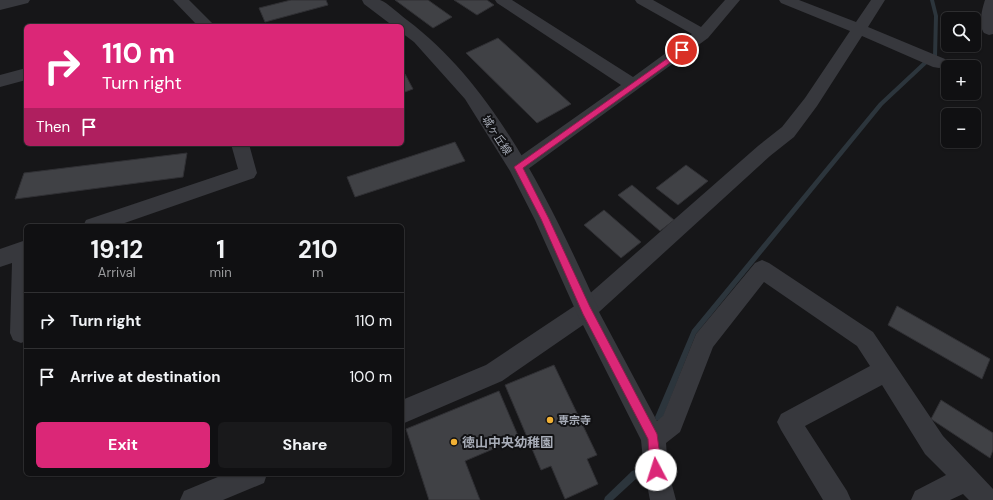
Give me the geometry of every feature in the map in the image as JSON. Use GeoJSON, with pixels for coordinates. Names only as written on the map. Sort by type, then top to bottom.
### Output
{"type":"FeatureCollection","features":[{"type":"Feature","properties":{"kind":"street"},"geometry":{"type":"LineString","coordinates":[[0,5],[23,0]]}},
{"type":"Feature","properties":{"kind":"street"},"geometry":{"type":"LineString","coordinates":[[180,0],[205,24]]}},
{"type":"Feature","properties":{"kind":"street","name":"城ヶ丘線"},"geometry":{"type":"LineString","coordinates":[[370,0],[402,24]]}},
{"type":"Feature","properties":{"kind":"street"},"geometry":{"type":"LineString","coordinates":[[502,0],[633,85]]}},
{"type":"Feature","properties":{"kind":"street"},"geometry":{"type":"LineString","coordinates":[[642,0],[703,34]]}},
{"type":"Feature","properties":{"kind":"street"},"geometry":{"type":"LineString","coordinates":[[518,167],[703,34],[733,0]]}},
{"type":"Feature","properties":{"kind":"street"},"geometry":{"type":"LineString","coordinates":[[786,0],[858,28],[939,63]]}},
{"type":"Feature","properties":{"kind":"street"},"geometry":{"type":"LineString","coordinates":[[404,411],[494,373],[587,310],[764,151],[788,132],[810,102],[878,0]]}},
{"type":"Feature","properties":{"kind":"street"},"geometry":{"type":"LineString","coordinates":[[989,30],[989,9],[992,2]]}},
{"type":"Feature","properties":{"kind":"street","name":"城ヶ丘線"},"geometry":{"type":"LineString","coordinates":[[404,26],[420,38],[471,94],[518,167],[545,219],[587,310],[653,438],[656,470],[663,500]]}},
{"type":"Feature","properties":{"kind":"street"},"geometry":{"type":"LineString","coordinates":[[0,81],[24,75]]}},
{"type":"Feature","properties":{"kind":"street"},"geometry":{"type":"LineString","coordinates":[[99,224],[248,173],[241,146]]}},
{"type":"Feature","properties":{"kind":"street"},"geometry":{"type":"LineString","coordinates":[[0,258],[24,250],[21,333]]}},
{"type":"Feature","properties":{"kind":"street"},"geometry":{"type":"LineString","coordinates":[[653,438],[672,424],[704,341],[762,268],[865,339],[886,370],[911,412],[934,445],[986,500]]}},
{"type":"Feature","properties":{"kind":"street"},"geometry":{"type":"LineString","coordinates":[[838,500],[788,422],[886,370]]}},
{"type":"Feature","properties":{"kind":"street"},"geometry":{"type":"LineString","coordinates":[[193,500],[249,476]]}},
{"type":"Feature","properties":{"kind":"street"},"geometry":{"type":"LineString","coordinates":[[924,500],[965,479]]}},
{"type":"Feature","properties":{"kind":"building"},"geometry":{"type":"Polygon","coordinates":[[[291,0],[326,0],[328,5],[265,22],[259,8],[291,0]]]}},
{"type":"Feature","properties":{"kind":"building"},"geometry":{"type":"Polygon","coordinates":[[[395,0],[428,0],[452,17],[433,28],[395,0]]]}},
{"type":"Feature","properties":{"kind":"building"},"geometry":{"type":"Polygon","coordinates":[[[454,0],[487,0],[494,5],[477,15],[454,0]]]}},
{"type":"Feature","properties":{"kind":"building"},"geometry":{"type":"Polygon","coordinates":[[[498,38],[571,104],[537,123],[466,53],[498,38]]]}},
{"type":"Feature","properties":{"kind":"building"},"geometry":{"type":"Polygon","coordinates":[[[404,74],[413,89],[404,92],[404,74]]]}},
{"type":"Feature","properties":{"kind":"building"},"geometry":{"type":"Polygon","coordinates":[[[455,142],[465,161],[355,197],[347,177],[455,142]]]}},
{"type":"Feature","properties":{"kind":"building"},"geometry":{"type":"Polygon","coordinates":[[[187,153],[183,177],[15,199],[24,173],[187,153]]]}},
{"type":"Feature","properties":{"kind":"building"},"geometry":{"type":"Polygon","coordinates":[[[686,165],[708,181],[678,205],[656,188],[686,165]]]}},
{"type":"Feature","properties":{"kind":"building"},"geometry":{"type":"Polygon","coordinates":[[[632,185],[674,220],[660,231],[618,195],[632,185]]]}},
{"type":"Feature","properties":{"kind":"building"},"geometry":{"type":"Polygon","coordinates":[[[604,210],[641,242],[621,258],[584,225],[604,210]]]}},
{"type":"Feature","properties":{"kind":"building"},"geometry":{"type":"Polygon","coordinates":[[[897,306],[990,359],[982,379],[888,325],[897,306]]]}},
{"type":"Feature","properties":{"kind":"building","name":"専宗寺"},"geometry":{"type":"Polygon","coordinates":[[[554,365],[597,455],[587,459],[598,484],[565,499],[551,466],[541,470],[505,385],[554,365]]]}},
{"type":"Feature","properties":{"kind":"building"},"geometry":{"type":"Polygon","coordinates":[[[499,391],[519,438],[465,461],[480,500],[429,500],[406,429],[499,391]]]}},
{"type":"Feature","properties":{"kind":"building"},"geometry":{"type":"Polygon","coordinates":[[[941,400],[993,433],[993,450],[990,458],[931,419],[941,400]]]}},
{"type":"Feature","properties":{"kind":"waterway"},"geometry":{"type":"LineString","coordinates":[[932,0],[936,16],[935,56]]}},
{"type":"Feature","properties":{"kind":"waterway"},"geometry":{"type":"LineString","coordinates":[[659,417],[694,332],[881,104],[926,62]]}},
{"type":"Feature","properties":{"kind":"waterway"},"geometry":{"type":"LineString","coordinates":[[608,500],[635,474]]}},
{"type":"Feature","properties":{"kind":"place","name":"専宗寺"},"geometry":{"type":"Point","coordinates":[550,420]}},
{"type":"Feature","properties":{"kind":"place","name":"徳山中央幼稚園"},"geometry":{"type":"Point","coordinates":[454,442]}},
{"type":"Feature","properties":{"kind":"route"},"geometry":{"type":"LineString","coordinates":[[656,470],[653,438],[587,310],[545,219],[518,167],[682,50]]}}]}
